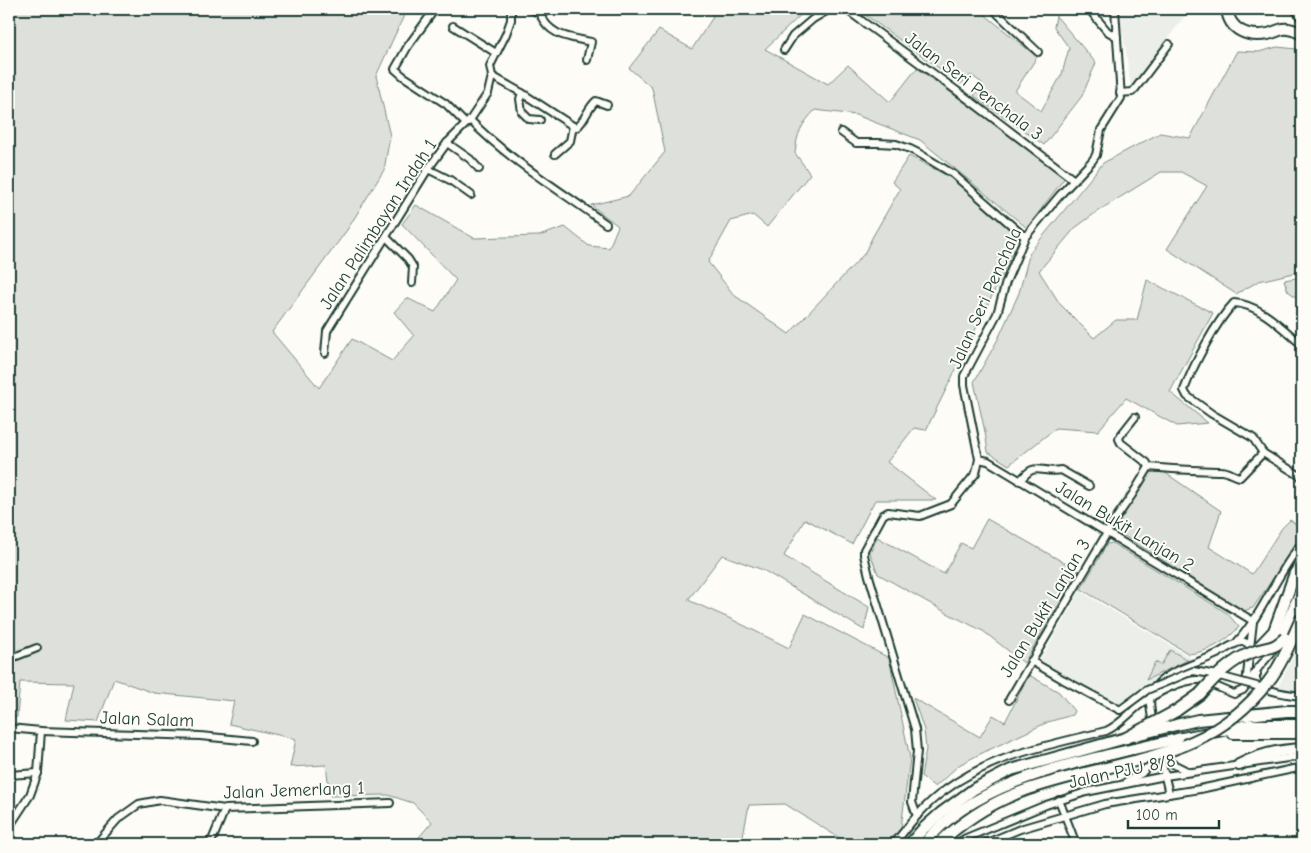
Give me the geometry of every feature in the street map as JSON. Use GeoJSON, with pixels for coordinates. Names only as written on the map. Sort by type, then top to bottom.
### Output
{"type":"FeatureCollection","features":[{"type":"Feature","properties":{"kind":"highway"},"geometry":{"type":"LineString","coordinates":[[1227,9],[1228,20],[1245,33],[1258,36],[1284,29],[1302,34]]}},
{"type":"Feature","properties":{"kind":"highway"},"geometry":{"type":"LineString","coordinates":[[1297,9],[1302,16]]}},
{"type":"Feature","properties":{"kind":"highway"},"geometry":{"type":"LineString","coordinates":[[1126,738],[1176,711],[1200,694],[1222,671],[1243,657],[1274,631],[1295,573],[1302,562]]}},
{"type":"Feature","properties":{"kind":"highway"},"geometry":{"type":"LineString","coordinates":[[1253,649],[1269,649],[1278,645],[1285,638],[1302,605]]}},
{"type":"Feature","properties":{"kind":"highway"},"geometry":{"type":"LineString","coordinates":[[938,844],[969,820],[1014,794],[1077,775],[1168,752],[1211,733],[1230,721],[1269,681],[1302,617]]}},
{"type":"Feature","properties":{"kind":"highway"},"geometry":{"type":"LineString","coordinates":[[910,844],[941,813],[974,789],[1011,770],[1198,720],[1302,711]]}},
{"type":"Feature","properties":{"kind":"highway"},"geometry":{"type":"LineString","coordinates":[[924,844],[946,821],[976,800],[1008,784],[1089,759],[1177,739],[1250,725],[1302,725]]}},
{"type":"Feature","properties":{"kind":"highway"},"geometry":{"type":"LineString","coordinates":[[1205,734],[1302,733]]}},
{"type":"Feature","properties":{"kind":"highway"},"geometry":{"type":"LineString","coordinates":[[1239,765],[1254,757],[1270,752],[1302,749]]}},
{"type":"Feature","properties":{"kind":"street"},"geometry":{"type":"LineString","coordinates":[[435,9],[408,46],[396,69],[403,76],[446,104],[502,150],[606,224]]}},
{"type":"Feature","properties":{"kind":"street","name":"Jalan Palimbayan Indah 1"},"geometry":{"type":"LineString","coordinates":[[325,353],[328,331],[428,169],[447,143],[468,122],[488,93],[492,76],[490,66],[510,20],[511,9]]}},
{"type":"Feature","properties":{"kind":"street"},"geometry":{"type":"LineString","coordinates":[[531,9],[540,14],[542,19],[561,36],[591,42],[587,60]]}},
{"type":"Feature","properties":{"kind":"street"},"geometry":{"type":"LineString","coordinates":[[540,14],[550,9]]}},
{"type":"Feature","properties":{"kind":"street","name":"Jalan Seri Penchala 3"},"geometry":{"type":"LineString","coordinates":[[784,50],[793,36],[813,19],[830,9],[847,10],[1074,180]]}},
{"type":"Feature","properties":{"kind":"street"},"geometry":{"type":"LineString","coordinates":[[996,9],[998,14],[1038,52]]}},
{"type":"Feature","properties":{"kind":"street"},"geometry":{"type":"LineString","coordinates":[[1089,9],[1107,31],[1117,37]]}},
{"type":"Feature","properties":{"kind":"street","name":"Jalan Seri Penchala"},"geometry":{"type":"LineString","coordinates":[[979,459],[964,385],[964,376],[997,314],[1006,282],[1025,237],[1092,161],[1096,155],[1101,130],[1119,102],[1115,9]]}},
{"type":"Feature","properties":{"kind":"street"},"geometry":{"type":"LineString","coordinates":[[453,26],[496,53]]}},
{"type":"Feature","properties":{"kind":"street"},"geometry":{"type":"LineString","coordinates":[[1120,93],[1132,92],[1169,44]]}},
{"type":"Feature","properties":{"kind":"street"},"geometry":{"type":"LineString","coordinates":[[492,76],[573,126],[578,127],[581,124],[589,108],[596,101],[606,106]]}},
{"type":"Feature","properties":{"kind":"street"},"geometry":{"type":"LineString","coordinates":[[522,94],[520,99],[522,112],[529,119],[540,120]]}},
{"type":"Feature","properties":{"kind":"street"},"geometry":{"type":"LineString","coordinates":[[555,154],[570,141],[573,126]]}},
{"type":"Feature","properties":{"kind":"street"},"geometry":{"type":"LineString","coordinates":[[841,132],[856,143],[878,142],[896,144],[915,151],[953,174],[1025,237]]}},
{"type":"Feature","properties":{"kind":"street"},"geometry":{"type":"LineString","coordinates":[[447,143],[470,159],[479,169]]}},
{"type":"Feature","properties":{"kind":"street"},"geometry":{"type":"LineString","coordinates":[[428,169],[450,180],[471,195]]}},
{"type":"Feature","properties":{"kind":"street"},"geometry":{"type":"LineString","coordinates":[[386,236],[413,267],[412,283]]}},
{"type":"Feature","properties":{"kind":"street"},"geometry":{"type":"LineString","coordinates":[[1302,345],[1258,311],[1247,305],[1234,303],[1226,311],[1218,324],[1188,378],[1184,390],[1187,396],[1226,424],[1253,438],[1263,452],[1302,478]]}},
{"type":"Feature","properties":{"kind":"street"},"geometry":{"type":"LineString","coordinates":[[1135,417],[1119,439],[1121,443],[1147,463],[1149,467],[1182,471],[1226,471],[1237,477],[1243,474],[1263,452]]}},
{"type":"Feature","properties":{"kind":"street"},"geometry":{"type":"LineString","coordinates":[[917,816],[912,802],[917,751],[915,729],[869,576],[864,550],[883,515],[888,512],[920,516],[951,504],[976,473],[979,459]]}},
{"type":"Feature","properties":{"kind":"street","name":"Jalan Bukit Lanjan 2"},"geometry":{"type":"LineString","coordinates":[[979,459],[1020,480],[1108,532],[1253,621]]}},
{"type":"Feature","properties":{"kind":"street","name":"Jalan Bukit Lanjan 3"},"geometry":{"type":"LineString","coordinates":[[1009,700],[1114,521],[1149,467]]}},
{"type":"Feature","properties":{"kind":"street"},"geometry":{"type":"LineString","coordinates":[[1020,480],[1030,469],[1034,468],[1050,472],[1061,470],[1089,486]]}},
{"type":"Feature","properties":{"kind":"street"},"geometry":{"type":"LineString","coordinates":[[1236,643],[1253,621],[1291,556],[1302,543]]}},
{"type":"Feature","properties":{"kind":"street"},"geometry":{"type":"LineString","coordinates":[[1215,686],[1234,694],[1244,688],[1272,652],[1302,584]]}},
{"type":"Feature","properties":{"kind":"street"},"geometry":{"type":"LineString","coordinates":[[1253,621],[1253,649],[1244,688],[1248,696],[1256,698]]}},
{"type":"Feature","properties":{"kind":"street"},"geometry":{"type":"LineString","coordinates":[[1031,661],[1120,710],[1147,690],[1190,669],[1236,643],[1243,641],[1253,649]]}},
{"type":"Feature","properties":{"kind":"street"},"geometry":{"type":"LineString","coordinates":[[9,659],[37,648]]}},
{"type":"Feature","properties":{"kind":"street"},"geometry":{"type":"LineString","coordinates":[[1184,681],[1183,677],[1190,669]]}},
{"type":"Feature","properties":{"kind":"street"},"geometry":{"type":"LineString","coordinates":[[1152,719],[1150,700],[1152,691],[1162,680],[1174,673],[1190,669],[1302,696]]}},
{"type":"Feature","properties":{"kind":"street"},"geometry":{"type":"LineString","coordinates":[[1260,687],[1255,682],[1255,678],[1261,670]]}},
{"type":"Feature","properties":{"kind":"street"},"geometry":{"type":"LineString","coordinates":[[894,844],[917,816],[943,792],[976,771],[998,761],[1026,752],[1106,731],[1113,728],[1140,705],[1164,690],[1184,681],[1204,680]]}},
{"type":"Feature","properties":{"kind":"street","name":"Jalan Salam"},"geometry":{"type":"LineString","coordinates":[[9,728],[41,731],[200,736],[252,741]]}},
{"type":"Feature","properties":{"kind":"street"},"geometry":{"type":"LineString","coordinates":[[9,827],[30,795],[38,772],[41,731]]}},
{"type":"Feature","properties":{"kind":"street"},"geometry":{"type":"LineString","coordinates":[[1159,750],[1169,762],[1190,772]]}},
{"type":"Feature","properties":{"kind":"street"},"geometry":{"type":"LineString","coordinates":[[1159,750],[1169,794]]}},
{"type":"Feature","properties":{"kind":"street"},"geometry":{"type":"LineString","coordinates":[[1122,784],[1142,773],[1159,750]]}},
{"type":"Feature","properties":{"kind":"street","name":"Jalan PJU 8/8"},"geometry":{"type":"LineString","coordinates":[[957,844],[966,838],[1059,800],[1122,784],[1165,776],[1302,756]]}},
{"type":"Feature","properties":{"kind":"street","name":"Jalan PJU 8/8"},"geometry":{"type":"LineString","coordinates":[[984,844],[1020,829],[1105,804],[1169,794],[1302,768]]}},
{"type":"Feature","properties":{"kind":"street"},"geometry":{"type":"LineString","coordinates":[[9,775],[38,772]]}},
{"type":"Feature","properties":{"kind":"street","name":"Jalan Jemerlang 1"},"geometry":{"type":"LineString","coordinates":[[96,844],[118,818],[139,804],[160,800],[190,803],[224,810],[390,802]]}},
{"type":"Feature","properties":{"kind":"street"},"geometry":{"type":"LineString","coordinates":[[1059,800],[1076,844]]}},
{"type":"Feature","properties":{"kind":"street"},"geometry":{"type":"LineString","coordinates":[[209,844],[224,810]]}},
{"type":"Feature","properties":{"kind":"shaded area"},"geometry":{"type":"Polygon","coordinates":[[[9,9],[407,9],[376,76],[390,136],[384,170],[347,230],[272,332],[319,388],[352,339],[392,361],[414,336],[394,312],[407,298],[435,312],[456,280],[402,224],[416,205],[474,238],[539,236],[565,227],[589,246],[609,248],[618,226],[591,205],[629,196],[665,152],[652,88],[629,68],[659,30],[692,49],[713,17],[710,9],[807,9],[765,49],[828,84],[848,65],[890,102],[917,68],[1066,176],[1027,228],[920,140],[856,115],[815,110],[800,130],[795,153],[810,174],[767,227],[753,215],[731,221],[708,262],[734,295],[789,334],[864,254],[900,189],[892,182],[909,156],[950,177],[1020,239],[926,430],[914,428],[887,462],[936,500],[875,500],[852,544],[805,519],[784,556],[869,607],[864,630],[763,570],[722,555],[688,600],[789,648],[805,614],[889,658],[910,758],[901,828],[886,844],[849,844],[785,804],[749,805],[742,841],[747,844],[413,844],[432,822],[413,803],[388,795],[330,796],[326,765],[290,767],[296,739],[229,724],[234,701],[154,693],[114,679],[98,722],[66,720],[74,683],[20,682],[17,717],[9,718],[9,667],[15,663],[9,655],[9,9]]]}},
{"type":"Feature","properties":{"kind":"shaded area"},"geometry":{"type":"Polygon","coordinates":[[[857,9],[978,9],[1037,57],[1015,91],[1041,111],[1062,74],[1069,48],[1054,27],[1056,16],[1096,63],[1082,96],[1044,145],[974,96],[982,83],[971,75],[961,84],[857,9]]]}},
{"type":"Feature","properties":{"kind":"shaded area"},"geometry":{"type":"Polygon","coordinates":[[[1119,9],[1180,9],[1186,14],[1131,88],[1120,25],[1119,9]]]}},
{"type":"Feature","properties":{"kind":"shaded area"},"geometry":{"type":"Polygon","coordinates":[[[1277,47],[1297,49],[1302,54],[1302,269],[1298,272],[1259,281],[1236,294],[1167,249],[1207,186],[1181,172],[1161,172],[1098,211],[1075,228],[1039,271],[1060,304],[1094,338],[1116,320],[1137,320],[1147,280],[1213,313],[1170,392],[1208,423],[1177,426],[1126,398],[1098,431],[1056,428],[1009,465],[988,452],[974,382],[998,339],[1019,293],[1030,252],[1103,163],[1160,133],[1190,138],[1237,51],[1259,52],[1277,47]]]}},
{"type":"Feature","properties":{"kind":"shaded area"},"geometry":{"type":"Polygon","coordinates":[[[1296,278],[1302,280],[1302,297],[1296,297],[1288,291],[1284,280],[1296,278]]]}},
{"type":"Feature","properties":{"kind":"shaded area"},"geometry":{"type":"Polygon","coordinates":[[[1150,472],[1164,472],[1221,511],[1209,547],[1252,574],[1282,528],[1290,520],[1302,528],[1302,536],[1253,608],[1243,611],[1121,534],[1120,520],[1150,472]]]}},
{"type":"Feature","properties":{"kind":"shaded area"},"geometry":{"type":"Polygon","coordinates":[[[987,519],[1079,571],[1024,663],[983,631],[878,574],[870,553],[877,537],[944,574],[961,543],[971,548],[987,519]]]}},
{"type":"Feature","properties":{"kind":"shaded area"},"geometry":{"type":"Polygon","coordinates":[[[1112,543],[1227,613],[1239,627],[1216,645],[1203,651],[1189,654],[1081,589],[1107,544],[1112,543]]]}},
{"type":"Feature","properties":{"kind":"shaded area"},"geometry":{"type":"Polygon","coordinates":[[[1080,591],[1193,659],[1160,676],[1119,704],[1040,661],[1080,591]]]}},
{"type":"Feature","properties":{"kind":"shaded area"},"geometry":{"type":"Polygon","coordinates":[[[1302,639],[1302,699],[1296,699],[1278,687],[1302,639]]]}},
{"type":"Feature","properties":{"kind":"shaded area"},"geometry":{"type":"Polygon","coordinates":[[[1170,650],[1188,660],[1146,680],[1155,662],[1161,665],[1170,650]]]}},
{"type":"Feature","properties":{"kind":"shaded area"},"geometry":{"type":"Polygon","coordinates":[[[1029,675],[1059,692],[1074,711],[1072,715],[1048,722],[978,755],[959,765],[935,787],[921,776],[926,749],[924,730],[913,698],[980,737],[993,715],[1005,722],[1029,675]]]}}]}
